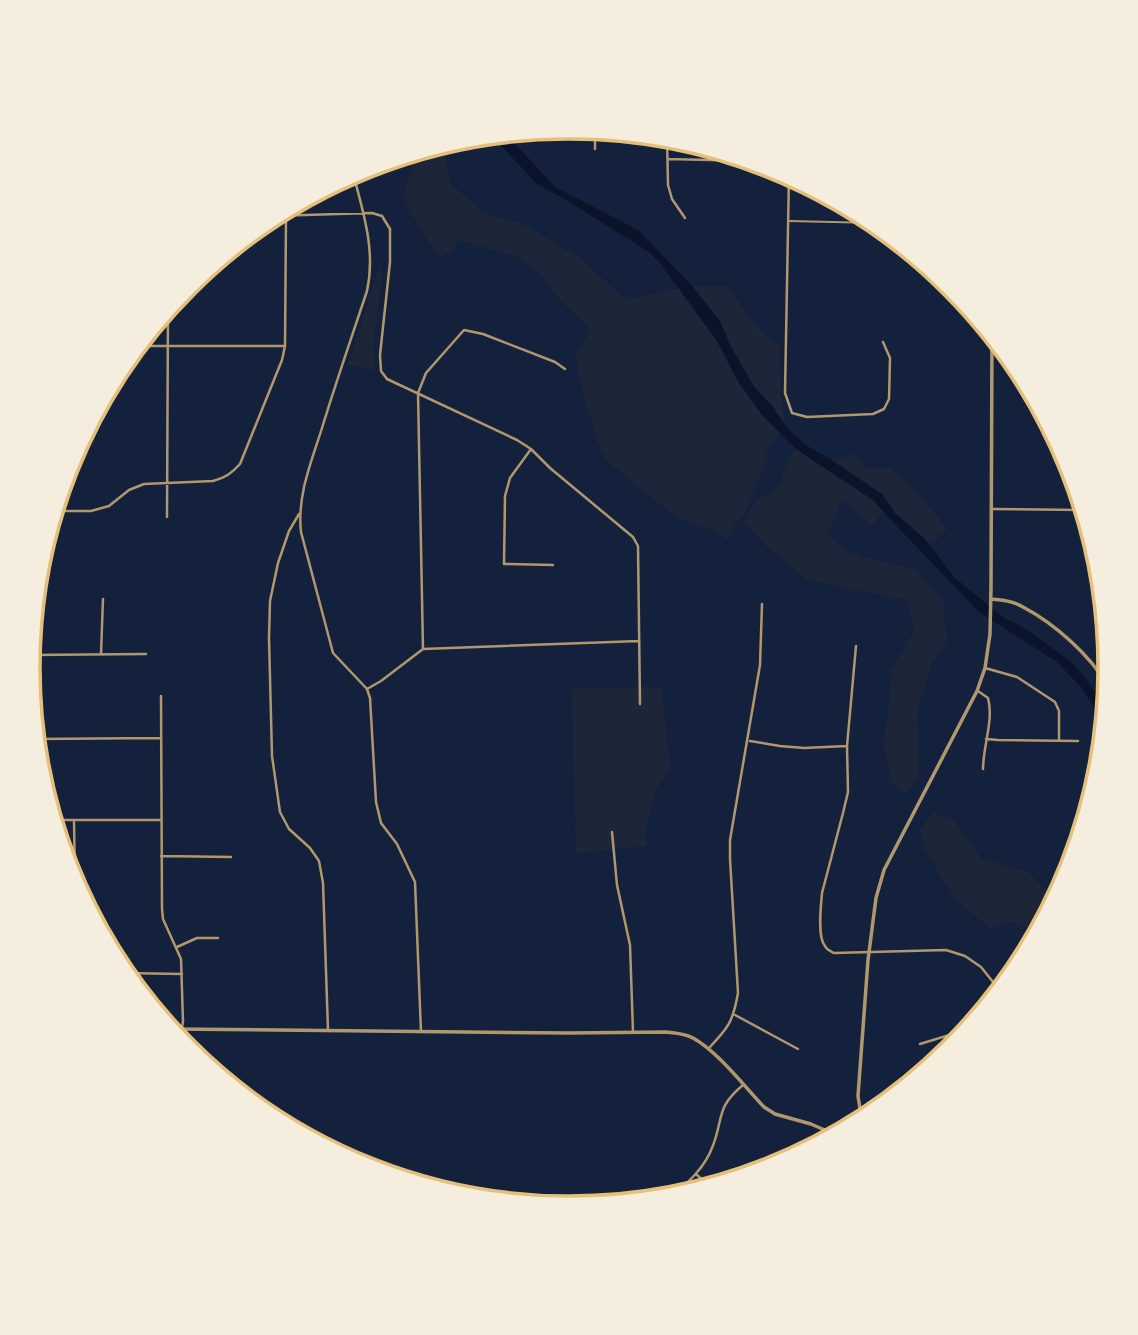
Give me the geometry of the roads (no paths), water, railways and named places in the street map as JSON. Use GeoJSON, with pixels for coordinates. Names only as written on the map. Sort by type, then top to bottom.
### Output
{"type":"FeatureCollection","features":[{"type":"Feature","properties":{"kind":"street"},"geometry":{"type":"LineString","coordinates":[[595,140],[595,149]]}},
{"type":"Feature","properties":{"kind":"street"},"geometry":{"type":"LineString","coordinates":[[668,148],[668,185],[672,199],[685,218]]}},
{"type":"Feature","properties":{"kind":"street"},"geometry":{"type":"LineString","coordinates":[[668,159],[714,160]]}},
{"type":"Feature","properties":{"kind":"street"},"geometry":{"type":"LineString","coordinates":[[356,184],[370,245],[370,277],[302,492],[299,514],[301,532],[333,653],[367,689],[370,698],[376,802],[380,823],[397,844],[415,882],[421,1032]]}},
{"type":"Feature","properties":{"kind":"street"},"geometry":{"type":"LineString","coordinates":[[789,187],[785,393],[792,413],[807,417],[873,414],[884,409],[889,399],[890,358],[883,342]]}},
{"type":"Feature","properties":{"kind":"street"},"geometry":{"type":"LineString","coordinates":[[296,216],[372,213],[382,216],[390,229],[390,262],[380,355],[381,371],[387,379],[517,440],[633,537],[638,546],[640,704]]}},
{"type":"Feature","properties":{"kind":"street"},"geometry":{"type":"LineString","coordinates":[[64,511],[91,511],[109,506],[129,490],[144,484],[223,479],[240,464],[282,360],[285,346],[286,221]]}},
{"type":"Feature","properties":{"kind":"street"},"geometry":{"type":"LineString","coordinates":[[167,517],[168,323]]}},
{"type":"Feature","properties":{"kind":"street"},"geometry":{"type":"LineString","coordinates":[[423,649],[418,393],[426,373],[464,330],[483,334],[555,362],[565,369]]}},
{"type":"Feature","properties":{"kind":"street"},"geometry":{"type":"LineString","coordinates":[[150,346],[285,346]]}},
{"type":"Feature","properties":{"kind":"street"},"geometry":{"type":"LineString","coordinates":[[860,1109],[858,1096],[876,898],[884,870],[977,691],[985,668],[991,599],[992,351]]}},
{"type":"Feature","properties":{"kind":"street"},"geometry":{"type":"LineString","coordinates":[[531,449],[510,478],[505,496],[504,564],[553,565]]}},
{"type":"Feature","properties":{"kind":"street"},"geometry":{"type":"LineString","coordinates":[[992,509],[1074,510]]}},
{"type":"Feature","properties":{"kind":"street"},"geometry":{"type":"LineString","coordinates":[[299,514],[289,531],[270,601],[272,756],[280,812],[289,829],[310,848],[319,861],[323,883],[328,1030]]}},
{"type":"Feature","properties":{"kind":"street"},"geometry":{"type":"LineString","coordinates":[[101,654],[103,599]]}},
{"type":"Feature","properties":{"kind":"street"},"geometry":{"type":"LineString","coordinates":[[991,599],[1005,600],[1022,606],[1081,650],[1098,669]]}},
{"type":"Feature","properties":{"kind":"street"},"geometry":{"type":"LineString","coordinates":[[709,1048],[723,1034],[735,1015],[738,993],[730,840],[760,665],[762,604]]}},
{"type":"Feature","properties":{"kind":"street"},"geometry":{"type":"LineString","coordinates":[[367,689],[423,649],[639,641]]}},
{"type":"Feature","properties":{"kind":"street"},"geometry":{"type":"LineString","coordinates":[[856,646],[847,746],[848,792],[822,892],[821,940],[826,949],[834,953],[946,950],[965,956],[981,967],[993,982]]}},
{"type":"Feature","properties":{"kind":"street"},"geometry":{"type":"LineString","coordinates":[[40,655],[146,654]]}},
{"type":"Feature","properties":{"kind":"street"},"geometry":{"type":"LineString","coordinates":[[985,668],[1017,677],[1055,702],[1059,710],[1059,740]]}},
{"type":"Feature","properties":{"kind":"street"},"geometry":{"type":"LineString","coordinates":[[977,691],[988,698],[991,709],[983,769]]}},
{"type":"Feature","properties":{"kind":"street"},"geometry":{"type":"LineString","coordinates":[[160,696],[163,919],[181,960],[182,1027]]}},
{"type":"Feature","properties":{"kind":"street"},"geometry":{"type":"LineString","coordinates":[[45,739],[161,738]]}},
{"type":"Feature","properties":{"kind":"street"},"geometry":{"type":"LineString","coordinates":[[986,739],[1078,741]]}},
{"type":"Feature","properties":{"kind":"street"},"geometry":{"type":"LineString","coordinates":[[748,741],[804,748],[847,746]]}},
{"type":"Feature","properties":{"kind":"street"},"geometry":{"type":"LineString","coordinates":[[63,820],[161,820]]}},
{"type":"Feature","properties":{"kind":"street"},"geometry":{"type":"LineString","coordinates":[[74,820],[75,855]]}},
{"type":"Feature","properties":{"kind":"street"},"geometry":{"type":"LineString","coordinates":[[612,832],[617,885],[630,945],[633,1032]]}},
{"type":"Feature","properties":{"kind":"street"},"geometry":{"type":"LineString","coordinates":[[161,856],[232,857]]}},
{"type":"Feature","properties":{"kind":"street"},"geometry":{"type":"LineString","coordinates":[[177,947],[197,938],[218,938]]}},
{"type":"Feature","properties":{"kind":"street"},"geometry":{"type":"LineString","coordinates":[[138,973],[182,974]]}},
{"type":"Feature","properties":{"kind":"street"},"geometry":{"type":"LineString","coordinates":[[735,1015],[798,1049]]}},
{"type":"Feature","properties":{"kind":"street"},"geometry":{"type":"LineString","coordinates":[[183,1029],[678,1033],[709,1048],[764,1107],[775,1114],[824,1130]]}},
{"type":"Feature","properties":{"kind":"street"},"geometry":{"type":"LineString","coordinates":[[920,1044],[949,1034]]}},
{"type":"Feature","properties":{"kind":"street"},"geometry":{"type":"LineString","coordinates":[[687,1182],[712,1149],[727,1099],[743,1085]]}},
{"type":"Feature","properties":{"kind":"street"},"geometry":{"type":"LineString","coordinates":[[696,1174],[701,1179]]}},
{"type":"Feature","properties":{"kind":"lane"},"geometry":{"type":"LineString","coordinates":[[789,221],[854,222]]}}]}
